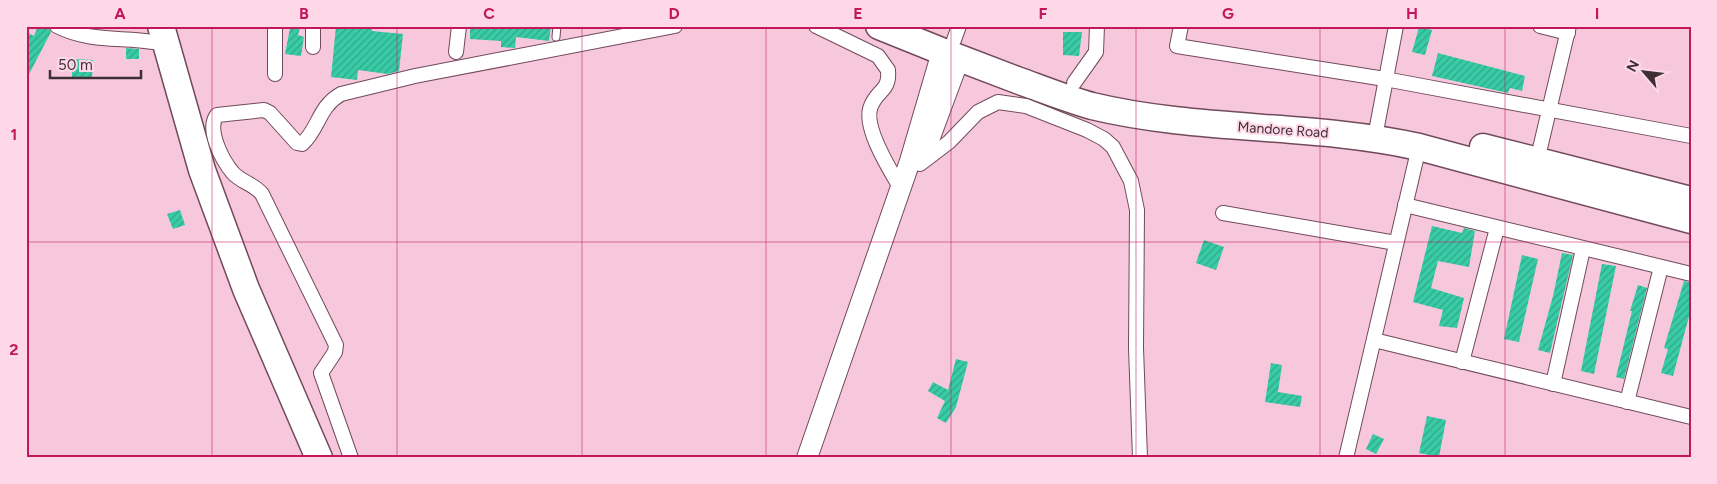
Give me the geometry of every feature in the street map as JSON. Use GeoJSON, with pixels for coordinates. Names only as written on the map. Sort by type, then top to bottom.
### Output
{"type":"FeatureCollection","features":[{"type":"Feature","properties":{"kind":"highway","name":"Mandore Road"},"geometry":{"type":"LineString","coordinates":[[880,26],[954,44],[1074,83],[1159,102],[1377,129],[1537,160],[1691,200]]}},
{"type":"Feature","properties":{"kind":"highway","name":"Mandore Road"},"geometry":{"type":"LineString","coordinates":[[918,26],[1093,106],[1160,118],[1232,126],[1377,129],[1419,147],[1691,220]]}},
{"type":"Feature","properties":{"kind":"highway"},"geometry":{"type":"LineString","coordinates":[[154,32],[197,188],[237,296],[306,458]]}},
{"type":"Feature","properties":{"kind":"highway"},"geometry":{"type":"LineString","coordinates":[[154,32],[188,126],[205,180],[246,290],[319,458]]}},
{"type":"Feature","properties":{"kind":"street"},"geometry":{"type":"LineString","coordinates":[[57,26],[71,34],[100,39],[126,38],[154,32]]}},
{"type":"Feature","properties":{"kind":"street"},"geometry":{"type":"LineString","coordinates":[[275,26],[275,74]]}},
{"type":"Feature","properties":{"kind":"street"},"geometry":{"type":"LineString","coordinates":[[313,26],[313,47]]}},
{"type":"Feature","properties":{"kind":"street"},"geometry":{"type":"LineString","coordinates":[[456,52],[459,26]]}},
{"type":"Feature","properties":{"kind":"street"},"geometry":{"type":"LineString","coordinates":[[351,458],[321,373],[337,349],[336,345],[262,194],[232,172],[224,157],[213,132],[212,124],[216,115],[264,110],[270,113],[297,143],[302,144],[322,110],[331,100],[341,94],[414,76],[675,26]]}},
{"type":"Feature","properties":{"kind":"street"},"geometry":{"type":"LineString","coordinates":[[816,26],[878,56],[888,70],[887,86],[875,98],[870,107],[869,115],[881,155],[900,187]]}},
{"type":"Feature","properties":{"kind":"street"},"geometry":{"type":"LineString","coordinates":[[1074,83],[1096,52],[1097,26]]}},
{"type":"Feature","properties":{"kind":"street"},"geometry":{"type":"LineString","coordinates":[[1181,26],[1177,46],[1385,79],[1691,136]]}},
{"type":"Feature","properties":{"kind":"street"},"geometry":{"type":"LineString","coordinates":[[1377,129],[1396,26]]}},
{"type":"Feature","properties":{"kind":"street"},"geometry":{"type":"LineString","coordinates":[[1537,160],[1568,30],[1540,26]]}},
{"type":"Feature","properties":{"kind":"street"},"geometry":{"type":"LineString","coordinates":[[806,458],[900,187],[925,131],[954,44]]}},
{"type":"Feature","properties":{"kind":"street"},"geometry":{"type":"LineString","coordinates":[[920,164],[944,147],[978,112],[998,102],[1026,106],[1104,138],[1113,147],[1131,181],[1137,210],[1136,348],[1140,458]]}},
{"type":"Feature","properties":{"kind":"street"},"geometry":{"type":"LineString","coordinates":[[819,458],[920,164],[925,131]]}},
{"type":"Feature","properties":{"kind":"street"},"geometry":{"type":"LineString","coordinates":[[1346,458],[1419,147]]}},
{"type":"Feature","properties":{"kind":"street"},"geometry":{"type":"LineString","coordinates":[[1405,205],[1691,274]]}},
{"type":"Feature","properties":{"kind":"street"},"geometry":{"type":"LineString","coordinates":[[1223,213],[1396,243]]}},
{"type":"Feature","properties":{"kind":"street"},"geometry":{"type":"LineString","coordinates":[[1462,362],[1496,228]]}},
{"type":"Feature","properties":{"kind":"street"},"geometry":{"type":"LineString","coordinates":[[1553,384],[1583,249]]}},
{"type":"Feature","properties":{"kind":"street"},"geometry":{"type":"LineString","coordinates":[[1627,402],[1661,268]]}},
{"type":"Feature","properties":{"kind":"street"},"geometry":{"type":"LineString","coordinates":[[1374,340],[1691,417]]}},
{"type":"Feature","properties":{"kind":"lane"},"geometry":{"type":"LineString","coordinates":[[556,37],[557,26]]}},
{"type":"Feature","properties":{"kind":"building"},"geometry":{"type":"Polygon","coordinates":[[[38,26],[48,26],[51,32],[26,80],[26,32],[34,36],[38,26]]]}},
{"type":"Feature","properties":{"kind":"building"},"geometry":{"type":"Polygon","coordinates":[[[336,26],[372,26],[372,31],[403,34],[399,71],[388,74],[358,70],[357,80],[331,77],[336,26]]]}},
{"type":"Feature","properties":{"kind":"building"},"geometry":{"type":"Polygon","coordinates":[[[470,26],[551,26],[549,41],[516,37],[515,48],[501,47],[501,41],[470,39],[470,26]]]}},
{"type":"Feature","properties":{"kind":"building"},"geometry":{"type":"Polygon","coordinates":[[[1419,27],[1432,30],[1425,55],[1412,52],[1419,27]]]}},
{"type":"Feature","properties":{"kind":"building"},"geometry":{"type":"Polygon","coordinates":[[[290,28],[300,28],[298,35],[304,37],[301,56],[285,54],[290,28]]]}},
{"type":"Feature","properties":{"kind":"building"},"geometry":{"type":"Polygon","coordinates":[[[1063,32],[1082,32],[1079,56],[1063,55],[1063,32]]]}},
{"type":"Feature","properties":{"kind":"building"},"geometry":{"type":"Polygon","coordinates":[[[126,48],[139,49],[139,59],[126,59],[126,48]]]}},
{"type":"Feature","properties":{"kind":"building"},"geometry":{"type":"Polygon","coordinates":[[[1438,53],[1525,76],[1522,91],[1510,88],[1508,93],[1432,76],[1438,53]]]}},
{"type":"Feature","properties":{"kind":"building"},"geometry":{"type":"Polygon","coordinates":[[[72,59],[93,60],[92,78],[72,78],[72,59]]]}},
{"type":"Feature","properties":{"kind":"building"},"geometry":{"type":"Polygon","coordinates":[[[180,210],[185,225],[173,229],[167,214],[180,210]]]}},
{"type":"Feature","properties":{"kind":"building"},"geometry":{"type":"Polygon","coordinates":[[[1432,226],[1462,233],[1464,228],[1475,231],[1469,267],[1438,261],[1431,288],[1464,298],[1457,328],[1439,326],[1443,310],[1413,302],[1432,226]]]}},
{"type":"Feature","properties":{"kind":"building"},"geometry":{"type":"Polygon","coordinates":[[[1204,240],[1224,247],[1216,270],[1196,263],[1204,240]]]}},
{"type":"Feature","properties":{"kind":"building"},"geometry":{"type":"Polygon","coordinates":[[[1562,253],[1573,255],[1550,353],[1538,350],[1553,296],[1562,253]]]}},
{"type":"Feature","properties":{"kind":"building"},"geometry":{"type":"Polygon","coordinates":[[[1522,255],[1538,259],[1519,342],[1504,339],[1522,255]]]}},
{"type":"Feature","properties":{"kind":"building"},"geometry":{"type":"Polygon","coordinates":[[[1602,264],[1616,266],[1594,374],[1581,371],[1602,264]]]}},
{"type":"Feature","properties":{"kind":"building"},"geometry":{"type":"Polygon","coordinates":[[[1684,281],[1691,283],[1691,309],[1673,376],[1661,373],[1668,349],[1664,348],[1684,281]]]}},
{"type":"Feature","properties":{"kind":"building"},"geometry":{"type":"Polygon","coordinates":[[[1638,285],[1647,288],[1624,379],[1616,377],[1632,311],[1630,311],[1638,285]]]}},
{"type":"Feature","properties":{"kind":"building"},"geometry":{"type":"Polygon","coordinates":[[[956,359],[968,362],[956,407],[946,423],[937,418],[945,401],[928,391],[933,382],[948,390],[956,359]]]}},
{"type":"Feature","properties":{"kind":"building"},"geometry":{"type":"Polygon","coordinates":[[[1271,363],[1282,365],[1278,392],[1302,396],[1300,407],[1265,402],[1271,363]]]}},
{"type":"Feature","properties":{"kind":"building"},"geometry":{"type":"Polygon","coordinates":[[[1427,416],[1446,420],[1439,457],[1419,453],[1427,416]]]}},
{"type":"Feature","properties":{"kind":"building"},"geometry":{"type":"Polygon","coordinates":[[[1373,434],[1384,439],[1376,454],[1366,449],[1373,434]]]}}]}
